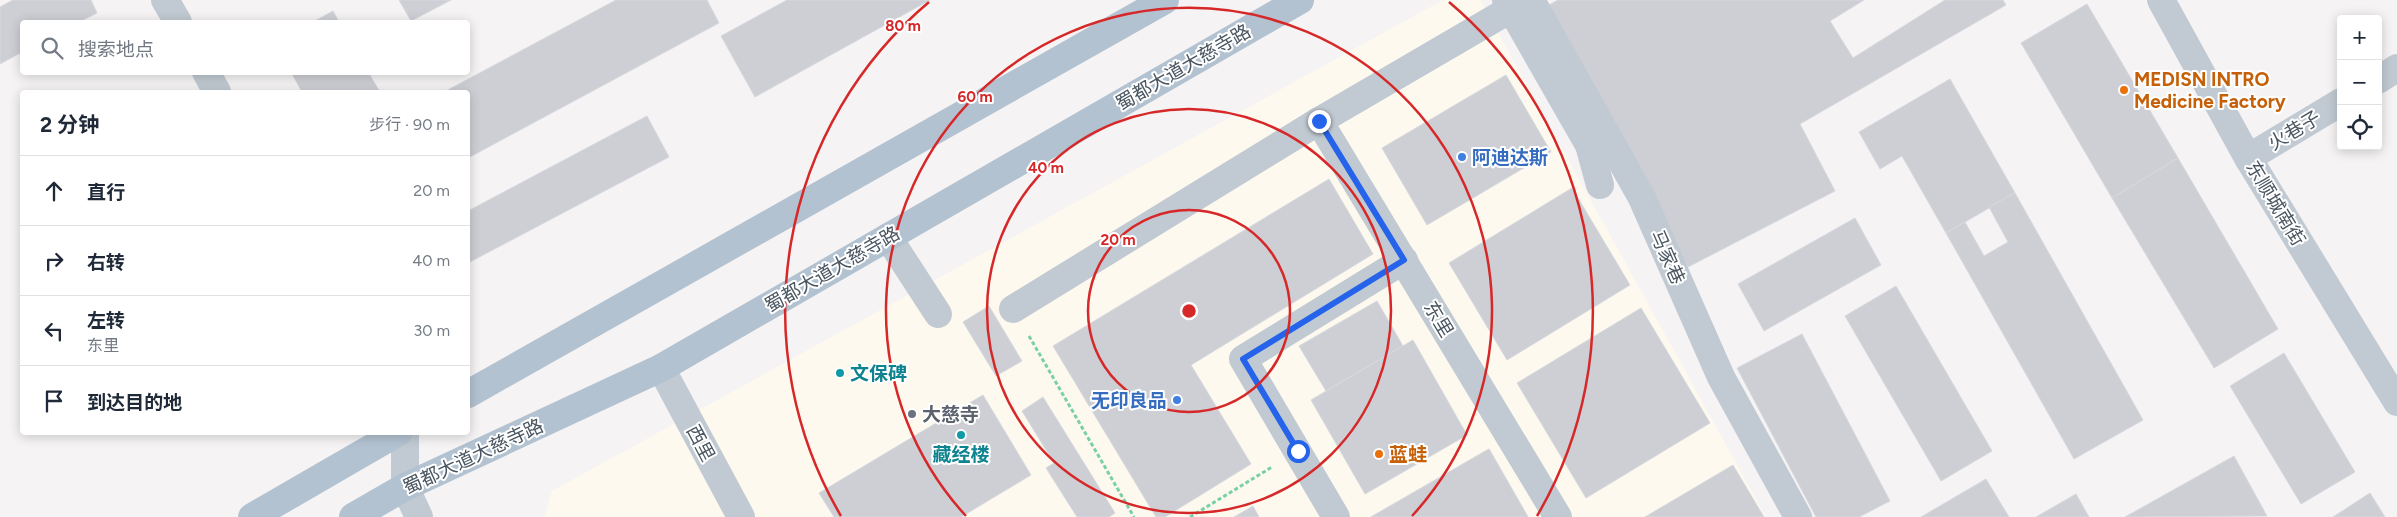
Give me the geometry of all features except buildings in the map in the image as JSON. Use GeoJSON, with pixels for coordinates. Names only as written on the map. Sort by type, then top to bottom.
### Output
{"type":"FeatureCollection","features":[{"type":"Feature","properties":{"kind":"main road"},"geometry":{"type":"LineString","coordinates":[[470,393],[1165,0]]}},
{"type":"Feature","properties":{"kind":"main road","name":"蜀都大道大慈寺路"},"geometry":{"type":"LineString","coordinates":[[353,517],[405,487],[661,368],[1300,0]]}},
{"type":"Feature","properties":{"kind":"main road"},"geometry":{"type":"LineString","coordinates":[[252,517],[394,435]]}},
{"type":"Feature","properties":{"kind":"street"},"geometry":{"type":"LineString","coordinates":[[165,0],[177,20]]}},
{"type":"Feature","properties":{"kind":"street","name":"东顺城南街"},"geometry":{"type":"LineString","coordinates":[[2160,0],[2248,158],[2397,402]]}},
{"type":"Feature","properties":{"kind":"street"},"geometry":{"type":"LineString","coordinates":[[1013,309],[1319,121],[1516,3],[1589,145],[1600,185]]}},
{"type":"Feature","properties":{"kind":"street","name":"马家巷"},"geometry":{"type":"LineString","coordinates":[[1516,3],[1642,198],[1721,376],[1798,517]]}},
{"type":"Feature","properties":{"kind":"street"},"geometry":{"type":"LineString","coordinates":[[2382,77],[2397,68]]}},
{"type":"Feature","properties":{"kind":"street"},"geometry":{"type":"LineString","coordinates":[[208,75],[216,90]]}},
{"type":"Feature","properties":{"kind":"street","name":"火巷子"},"geometry":{"type":"LineString","coordinates":[[2248,158],[2337,104]]}},
{"type":"Feature","properties":{"kind":"street","name":"东里"},"geometry":{"type":"LineString","coordinates":[[1319,121],[1558,517]]}},
{"type":"Feature","properties":{"kind":"street"},"geometry":{"type":"LineString","coordinates":[[888,237],[938,314]]}},
{"type":"Feature","properties":{"kind":"street"},"geometry":{"type":"LineString","coordinates":[[1336,517],[1243,359],[1404,260]]}},
{"type":"Feature","properties":{"kind":"street","name":"西里"},"geometry":{"type":"LineString","coordinates":[[661,368],[741,517]]}},
{"type":"Feature","properties":{"kind":"street"},"geometry":{"type":"LineString","coordinates":[[405,435],[405,487],[420,517]]}},
{"type":"Feature","properties":{"kind":"path"},"geometry":{"type":"LineString","coordinates":[[1013,309],[1134,517]]}},
{"type":"Feature","properties":{"kind":"path"},"geometry":{"type":"LineString","coordinates":[[1190,517],[1298,451]]}},
{"type":"Feature","properties":{"kind":"shaded area"},"geometry":{"type":"Polygon","coordinates":[[[1443,0],[1480,0],[1766,517],[544,517],[552,491],[1443,0]]]}},
{"type":"Feature","properties":{"kind":"place","name":"MEDISN INTRO Medicine Factory"},"geometry":{"type":"Point","coordinates":[2124,90]}},
{"type":"Feature","properties":{"kind":"place","name":"阿迪达斯"},"geometry":{"type":"Point","coordinates":[1462,157]}},
{"type":"Feature","properties":{"kind":"place","name":"文保碑"},"geometry":{"type":"Point","coordinates":[840,373]}},
{"type":"Feature","properties":{"kind":"place","name":"无印良品"},"geometry":{"type":"Point","coordinates":[1177,400]}},
{"type":"Feature","properties":{"kind":"place","name":"大慈寺"},"geometry":{"type":"Point","coordinates":[912,414]}},
{"type":"Feature","properties":{"kind":"place","name":"藏经楼"},"geometry":{"type":"Point","coordinates":[961,435]}},
{"type":"Feature","properties":{"kind":"place","name":"蓝蛙"},"geometry":{"type":"Point","coordinates":[1379,454]}},
{"type":"Feature","properties":{"kind":"route"},"geometry":{"type":"LineString","coordinates":[[1298,451],[1243,359],[1404,260],[1319,121]]}}]}
